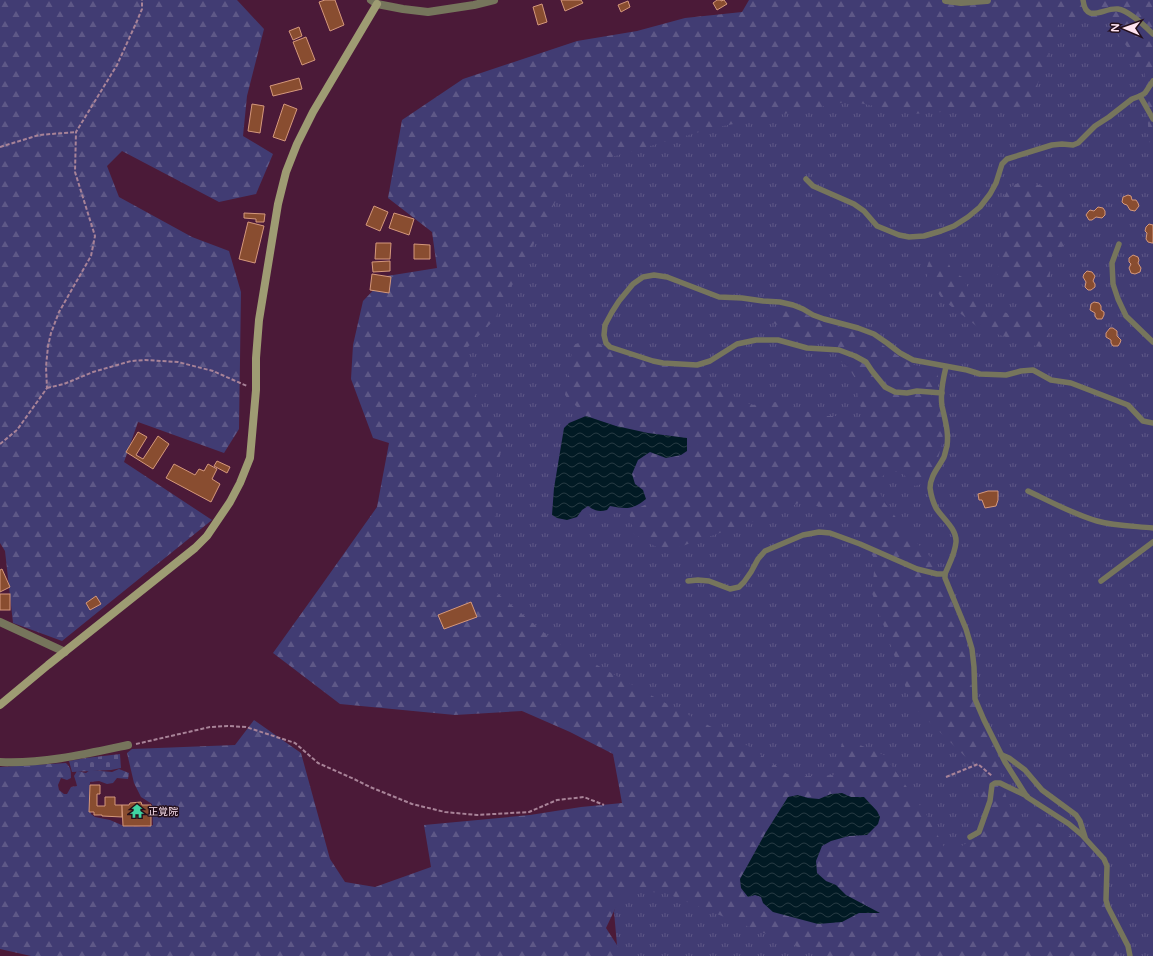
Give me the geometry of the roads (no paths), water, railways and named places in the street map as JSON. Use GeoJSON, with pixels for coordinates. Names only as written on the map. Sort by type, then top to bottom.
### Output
{"type":"FeatureCollection","features":[{"type":"Feature","properties":{"kind":"street"},"geometry":{"type":"LineString","coordinates":[[0,705],[195,548],[207,536],[230,502],[247,468],[250,458],[256,390],[256,358],[259,320],[276,220],[286,172],[297,144],[313,112],[374,2],[403,10],[428,12],[494,0]]}},
{"type":"Feature","properties":{"kind":"street"},"geometry":{"type":"LineString","coordinates":[[946,0],[961,2],[987,0]]}},
{"type":"Feature","properties":{"kind":"street"},"geometry":{"type":"LineString","coordinates":[[0,622],[65,652]]}},
{"type":"Feature","properties":{"kind":"street"},"geometry":{"type":"LineString","coordinates":[[0,762],[17,763],[68,758],[128,745]]}},
{"type":"Feature","properties":{"kind":"lane"},"geometry":{"type":"LineString","coordinates":[[1083,3],[1088,12],[1094,14],[1109,9],[1118,9],[1144,24],[1153,34]]}},
{"type":"Feature","properties":{"kind":"lane"},"geometry":{"type":"LineString","coordinates":[[806,179],[813,186],[854,204],[864,211],[877,226],[899,235],[909,237],[924,236],[954,226],[980,207],[996,183],[1002,164],[1008,159],[1052,145],[1073,145],[1078,143],[1096,126],[1132,100],[1145,93],[1153,80]]}},
{"type":"Feature","properties":{"kind":"lane"},"geometry":{"type":"LineString","coordinates":[[1140,96],[1153,119]]}},
{"type":"Feature","properties":{"kind":"lane"},"geometry":{"type":"LineString","coordinates":[[1119,244],[1112,263],[1113,284],[1118,299],[1126,316],[1153,342]]}},
{"type":"Feature","properties":{"kind":"lane"},"geometry":{"type":"LineString","coordinates":[[942,393],[895,392],[886,387],[866,362],[855,356],[839,350],[807,348],[778,340],[756,340],[737,344],[710,361],[697,365],[653,361],[610,347],[606,343],[604,335],[605,324],[618,301],[633,284],[643,278],[654,275],[667,277],[720,297],[780,302],[793,305],[812,315],[874,334],[900,353],[913,360],[967,370],[980,374],[1006,375],[1021,371],[1033,370],[1051,380],[1071,383],[1128,405],[1143,421],[1153,423]]}},
{"type":"Feature","properties":{"kind":"lane"},"geometry":{"type":"LineString","coordinates":[[946,367],[942,386],[942,406],[948,436],[947,448],[944,457],[932,477],[930,486],[931,497],[937,509],[954,532],[956,541],[954,552],[945,574],[972,649],[975,699],[1002,755],[1027,797]]}},
{"type":"Feature","properties":{"kind":"lane"},"geometry":{"type":"LineString","coordinates":[[1028,491],[1074,512],[1097,520],[1120,525],[1153,528]]}},
{"type":"Feature","properties":{"kind":"lane"},"geometry":{"type":"LineString","coordinates":[[688,581],[708,581],[730,589],[739,587],[765,551],[803,535],[819,532],[830,533],[876,550],[917,569],[937,574],[945,574]]}},
{"type":"Feature","properties":{"kind":"lane"},"geometry":{"type":"LineString","coordinates":[[1102,581],[1153,542]]}},
{"type":"Feature","properties":{"kind":"lane"},"geometry":{"type":"LineString","coordinates":[[1002,755],[1009,758],[1025,770],[1042,790],[1076,815],[1080,821],[1085,839]]}},
{"type":"Feature","properties":{"kind":"lane"},"geometry":{"type":"LineString","coordinates":[[970,837],[978,832],[990,801],[992,785],[995,782],[1000,783],[1027,797],[1069,824],[1104,859],[1107,866],[1106,900],[1108,907],[1128,946],[1130,956]]}},
{"type":"Feature","properties":{"kind":"water"},"geometry":{"type":"Polygon","coordinates":[[[586,416],[616,426],[648,433],[687,438],[687,451],[681,455],[666,458],[650,452],[638,460],[632,474],[635,484],[643,490],[646,499],[641,503],[629,508],[610,506],[607,510],[602,511],[597,511],[588,506],[582,510],[577,517],[567,520],[557,518],[552,515],[554,488],[564,428],[569,423],[586,416]]]}},
{"type":"Feature","properties":{"kind":"water"},"geometry":{"type":"Polygon","coordinates":[[[842,793],[851,797],[864,797],[877,811],[880,817],[878,824],[867,835],[849,836],[831,841],[822,846],[816,861],[817,873],[826,881],[836,885],[846,895],[880,913],[859,913],[842,922],[818,924],[773,912],[763,903],[761,897],[755,895],[748,897],[741,888],[740,879],[766,832],[788,797],[798,795],[819,799],[831,794],[842,793]]]}},
{"type":"Feature","properties":{"kind":"place","name":"正覚院"},"geometry":{"type":"Point","coordinates":[137,811]}}]}
